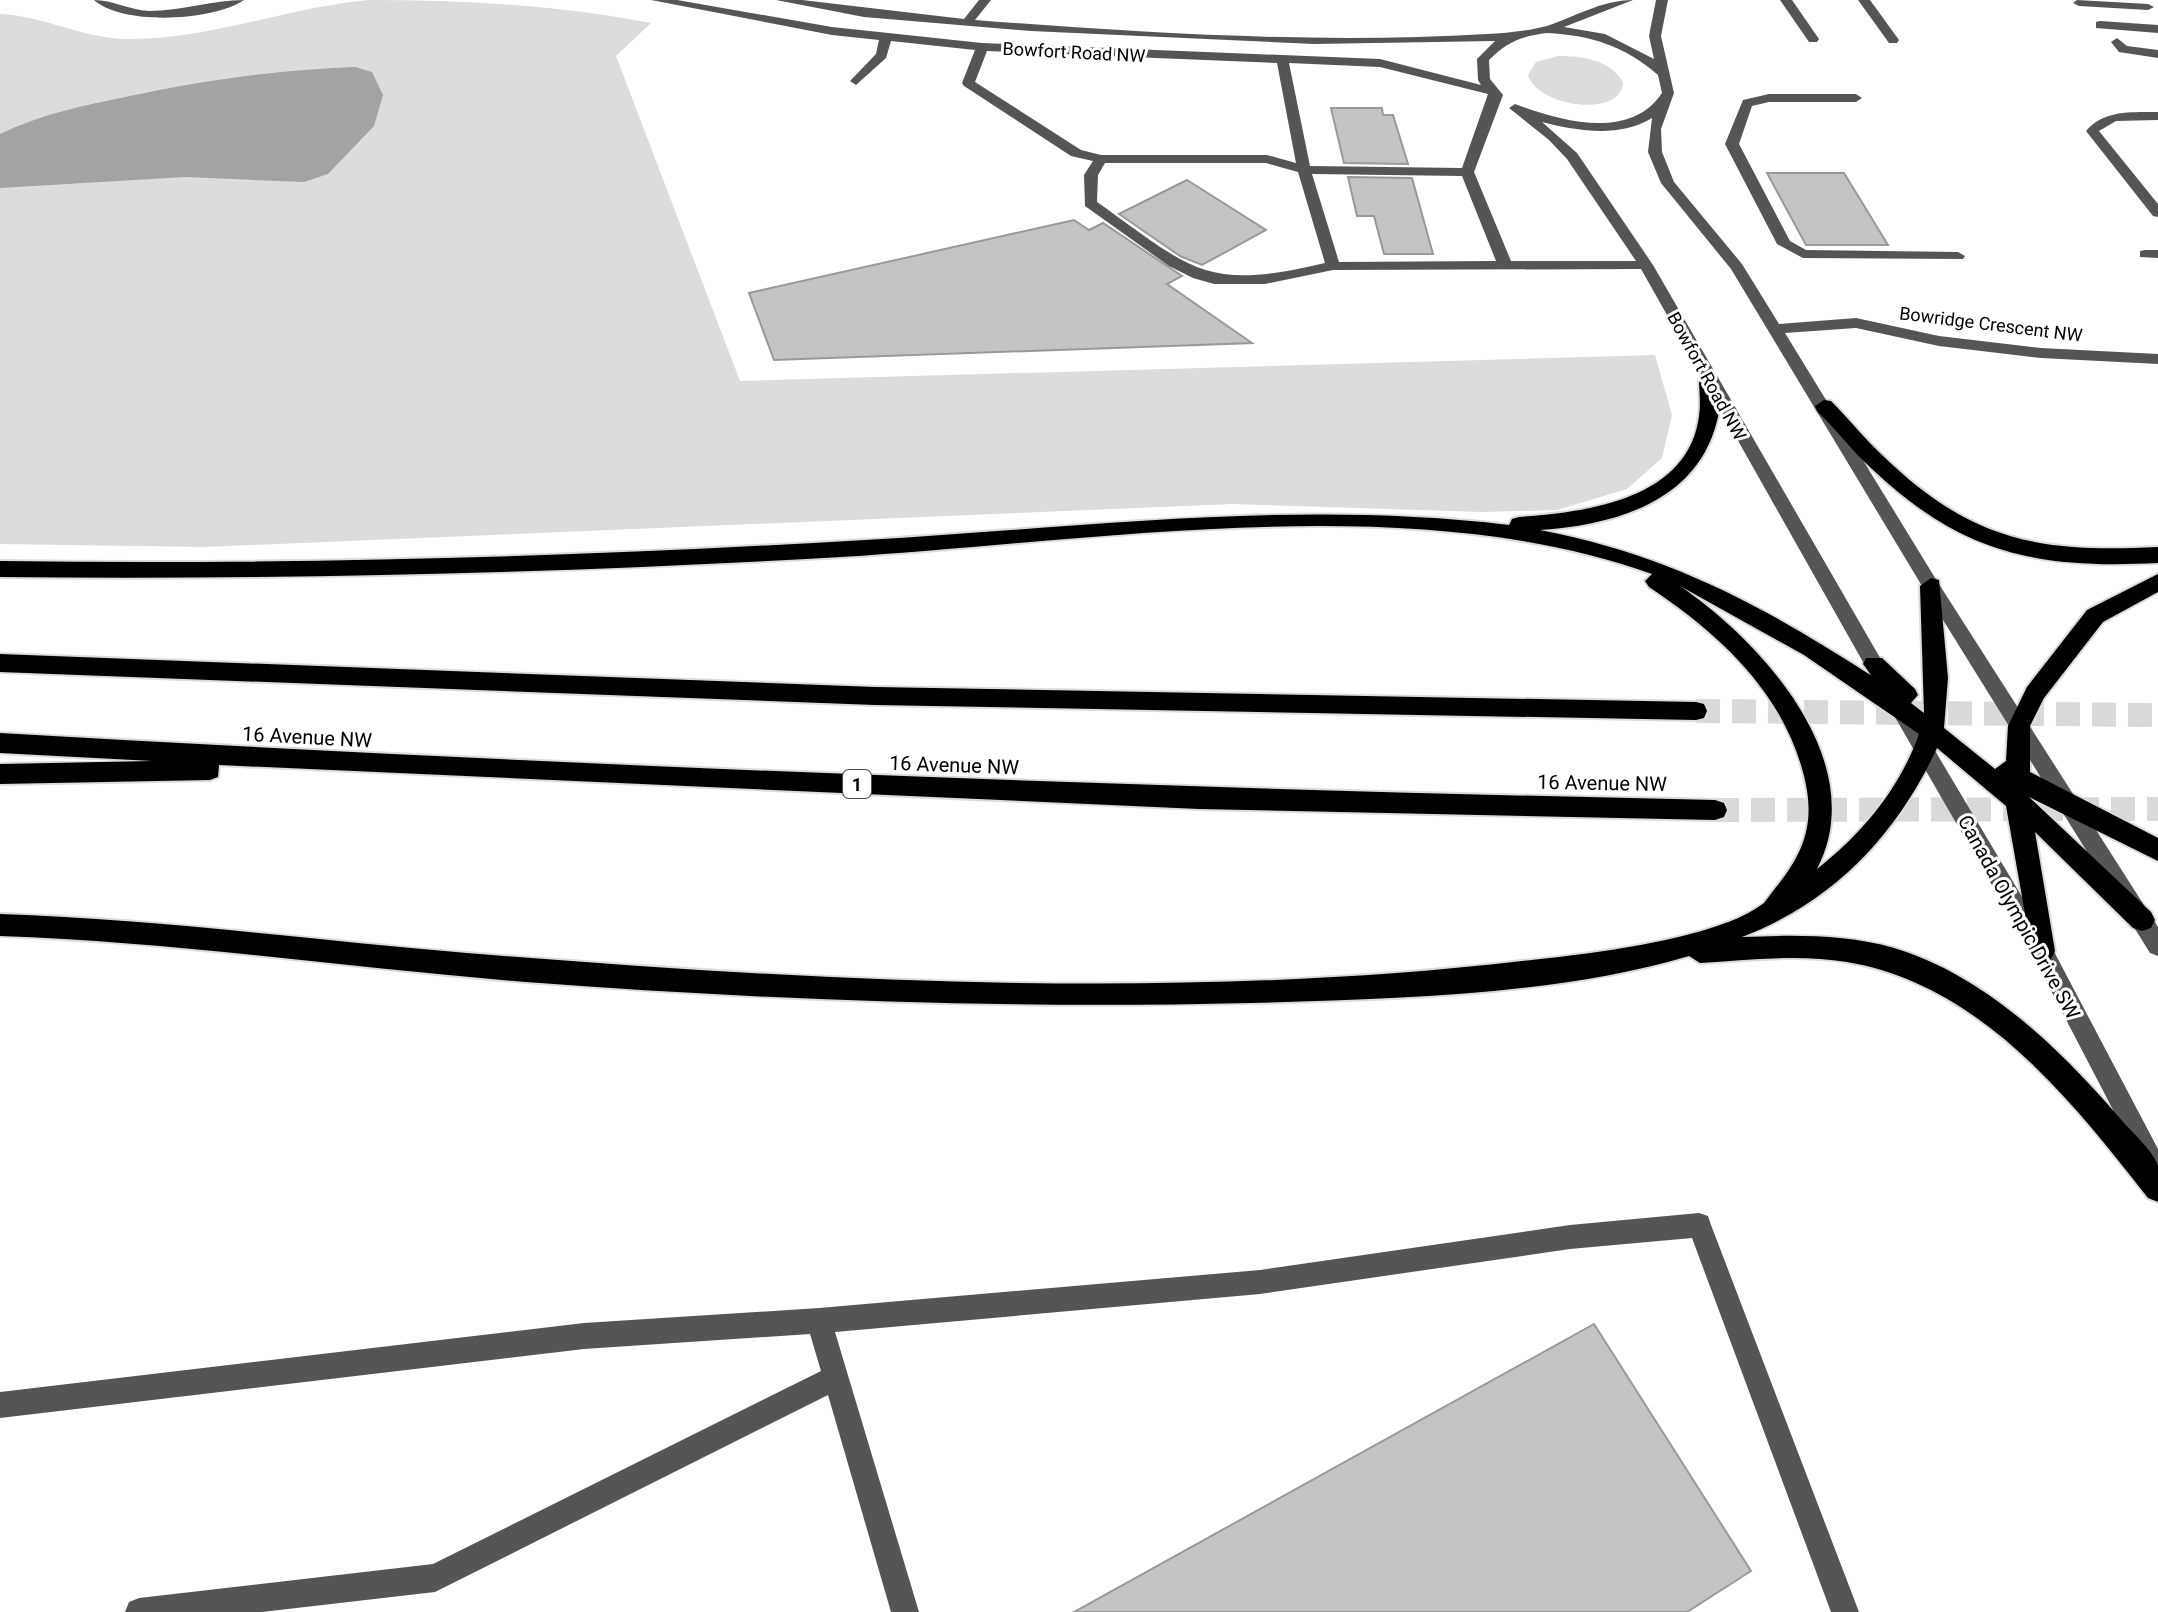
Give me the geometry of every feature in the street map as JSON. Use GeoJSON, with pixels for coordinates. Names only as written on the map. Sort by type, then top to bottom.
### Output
{"type":"FeatureCollection","features":[{"type":"Feature","properties":{"kind":"highway"},"geometry":{"type":"LineString","coordinates":[[0,569],[147,572],[453,569],[961,542],[1260,519],[1480,525],[1569,519],[1610,511],[1665,490],[1685,473],[1703,438],[1709,418],[1708,378]]}},
{"type":"Feature","properties":{"kind":"highway"},"geometry":{"type":"LineString","coordinates":[[1824,406],[1880,466],[1912,492],[1984,535],[2025,551],[2106,556],[2158,555]]}},
{"type":"Feature","properties":{"kind":"highway"},"geometry":{"type":"LineString","coordinates":[[1480,525],[1573,541],[1652,566],[1713,593],[1796,638],[1895,701],[1930,734],[2016,787],[2071,807],[2158,850]]}},
{"type":"Feature","properties":{"kind":"highway"},"geometry":{"type":"LineString","coordinates":[[1617,555],[1690,603],[1742,649],[1768,680],[1793,721],[1811,763],[1819,796],[1819,837],[1807,867],[1771,912]]}},
{"type":"Feature","properties":{"kind":"highway"},"geometry":{"type":"LineString","coordinates":[[2042,951],[2016,787],[2019,726],[2035,693],[2095,616],[2158,582]]}},
{"type":"Feature","properties":{"kind":"highway"},"geometry":{"type":"LineString","coordinates":[[0,926],[59,927],[549,974],[801,988],[994,994],[1369,987],[1471,980],[1609,964],[1711,940],[1771,912],[1811,889],[1846,860],[1890,809],[1930,734],[1931,586]]}},
{"type":"Feature","properties":{"kind":"highway"},"geometry":{"type":"LineString","coordinates":[[0,663],[875,696],[1696,711]]}},
{"type":"Feature","properties":{"kind":"highway"},"geometry":{"type":"LineString","coordinates":[[1874,664],[1930,734]]}},
{"type":"Feature","properties":{"kind":"highway","name":"16 Avenue NW"},"geometry":{"type":"LineString","coordinates":[[0,743],[401,766],[1199,799],[1715,810]]}},
{"type":"Feature","properties":{"kind":"highway"},"geometry":{"type":"LineString","coordinates":[[0,774],[401,766]]}},
{"type":"Feature","properties":{"kind":"highway"},"geometry":{"type":"LineString","coordinates":[[2016,787],[2142,920]]}},
{"type":"Feature","properties":{"kind":"highway"},"geometry":{"type":"LineString","coordinates":[[1669,952],[1789,947],[1848,950],[1924,972],[1999,1019],[2030,1045],[2123,1142],[2158,1188]]}},
{"type":"Feature","properties":{"kind":"street"},"geometry":{"type":"LineString","coordinates":[[84,0],[155,14],[244,0]]}},
{"type":"Feature","properties":{"kind":"street"},"geometry":{"type":"LineString","coordinates":[[225,4],[238,0]]}},
{"type":"Feature","properties":{"kind":"street","name":"Bowfort Road NW"},"geometry":{"type":"LineString","coordinates":[[657,0],[885,38],[982,47],[1283,62],[1380,63],[1493,92],[1554,137],[1572,156],[1646,265],[1874,664]]}},
{"type":"Feature","properties":{"kind":"street","name":"Bowfort Road NW"},"geometry":{"type":"LineString","coordinates":[[782,0],[967,23],[1272,38],[1415,40],[1515,36]]}},
{"type":"Feature","properties":{"kind":"street"},"geometry":{"type":"LineString","coordinates":[[967,23],[985,0]]}},
{"type":"Feature","properties":{"kind":"street"},"geometry":{"type":"LineString","coordinates":[[1505,265],[1467,172],[1493,92],[1484,80],[1483,59],[1490,49],[1515,36],[1627,0]]}},
{"type":"Feature","properties":{"kind":"street"},"geometry":{"type":"LineString","coordinates":[[1662,0],[1655,36],[1668,93],[1655,129],[1660,168],[1682,201],[1737,267],[1931,586],[2158,946]]}},
{"type":"Feature","properties":{"kind":"street"},"geometry":{"type":"LineString","coordinates":[[1786,0],[1813,39]]}},
{"type":"Feature","properties":{"kind":"street"},"geometry":{"type":"LineString","coordinates":[[1864,0],[1893,40]]}},
{"type":"Feature","properties":{"kind":"street"},"geometry":{"type":"LineString","coordinates":[[893,16],[901,1]]}},
{"type":"Feature","properties":{"kind":"street"},"geometry":{"type":"LineString","coordinates":[[2079,3],[2148,7]]}},
{"type":"Feature","properties":{"kind":"street"},"geometry":{"type":"LineString","coordinates":[[2090,14],[2158,19]]}},
{"type":"Feature","properties":{"kind":"street"},"geometry":{"type":"LineString","coordinates":[[2100,25],[2158,29]]}},
{"type":"Feature","properties":{"kind":"street"},"geometry":{"type":"LineString","coordinates":[[1537,31],[1588,33],[1613,40],[1652,60],[1664,74]]}},
{"type":"Feature","properties":{"kind":"street"},"geometry":{"type":"LineString","coordinates":[[856,81],[882,55],[885,38]]}},
{"type":"Feature","properties":{"kind":"street"},"geometry":{"type":"LineString","coordinates":[[2158,41],[2114,39],[2123,49],[2158,54]]}},
{"type":"Feature","properties":{"kind":"street"},"geometry":{"type":"LineString","coordinates":[[982,47],[968,83],[1076,153],[1101,159],[1267,159],[1304,170],[1467,172]]}},
{"type":"Feature","properties":{"kind":"street"},"geometry":{"type":"LineString","coordinates":[[1283,62],[1304,170],[1333,266]]}},
{"type":"Feature","properties":{"kind":"street"},"geometry":{"type":"LineString","coordinates":[[1856,98],[1769,98],[1747,103],[1732,144],[1784,244],[1803,254],[1958,256]]}},
{"type":"Feature","properties":{"kind":"street"},"geometry":{"type":"LineString","coordinates":[[1515,108],[1556,122],[1602,126],[1641,118],[1664,102]]}},
{"type":"Feature","properties":{"kind":"street"},"geometry":{"type":"LineString","coordinates":[[2158,116],[2122,116],[2100,122],[2092,131],[2158,213]]}},
{"type":"Feature","properties":{"kind":"street"},"geometry":{"type":"LineString","coordinates":[[2122,116],[2158,126]]}},
{"type":"Feature","properties":{"kind":"street"},"geometry":{"type":"LineString","coordinates":[[1101,159],[1091,175],[1090,203],[1196,275],[1223,280],[1286,277],[1333,266],[1646,265]]}},
{"type":"Feature","properties":{"kind":"street","name":"Bowridge Crescent NW"},"geometry":{"type":"LineString","coordinates":[[1773,329],[1856,323],[1939,341],[2041,353],[2158,359]]}},
{"type":"Feature","properties":{"kind":"street"},"geometry":{"type":"LineString","coordinates":[[1874,664],[1895,701]]}},
{"type":"Feature","properties":{"kind":"street","name":"Canada Olympic Drive SW"},"geometry":{"type":"LineString","coordinates":[[1930,734],[2158,1173]]}},
{"type":"Feature","properties":{"kind":"street"},"geometry":{"type":"LineString","coordinates":[[0,1405],[584,1336],[819,1321],[1260,1282],[1570,1237],[1699,1225],[1845,1612]]}},
{"type":"Feature","properties":{"kind":"street"},"geometry":{"type":"LineString","coordinates":[[819,1321],[905,1612]]}},
{"type":"Feature","properties":{"kind":"street"},"geometry":{"type":"LineString","coordinates":[[139,1612],[435,1578],[836,1377]]}},
{"type":"Feature","properties":{"kind":"shaded area"},"geometry":{"type":"Polygon","coordinates":[[[369,0],[511,5],[651,23],[616,56],[740,381],[1655,355],[1672,415],[1662,458],[1627,489],[1557,510],[1482,512],[1232,504],[205,547],[0,544],[0,14],[110,38],[157,38],[369,0]]]}},
{"type":"Feature","properties":{"kind":"shaded area"},"geometry":{"type":"Polygon","coordinates":[[[1558,56],[1585,58],[1610,68],[1623,82],[1619,94],[1609,101],[1595,104],[1578,104],[1546,95],[1528,75],[1536,62],[1558,56]]]}},
{"type":"Feature","properties":{"kind":"shaded area"},"geometry":{"type":"Polygon","coordinates":[[[355,67],[372,72],[383,95],[374,126],[328,174],[304,182],[185,177],[0,188],[0,134],[31,121],[80,107],[187,85],[269,73],[355,67]]]}},
{"type":"Feature","properties":{"kind":"building"},"geometry":{"type":"Polygon","coordinates":[[[1331,108],[1382,108],[1383,115],[1393,115],[1408,164],[1344,163],[1331,108]]]}},
{"type":"Feature","properties":{"kind":"building"},"geometry":{"type":"Polygon","coordinates":[[[1767,173],[1844,173],[1888,245],[1806,245],[1767,173]]]}},
{"type":"Feature","properties":{"kind":"building"},"geometry":{"type":"Polygon","coordinates":[[[1348,177],[1412,178],[1433,254],[1384,254],[1374,216],[1357,216],[1348,177]]]}},
{"type":"Feature","properties":{"kind":"building"},"geometry":{"type":"Polygon","coordinates":[[[1187,180],[1266,230],[1202,265],[1180,256],[1119,214],[1187,180]]]}},
{"type":"Feature","properties":{"kind":"building"},"geometry":{"type":"Polygon","coordinates":[[[1074,220],[1089,230],[1103,223],[1182,276],[1167,284],[1252,343],[774,360],[749,293],[1074,220]]]}},
{"type":"Feature","properties":{"kind":"building"},"geometry":{"type":"Polygon","coordinates":[[[1594,1324],[1751,1571],[1687,1612],[1074,1612],[1594,1324]]]}},
{"type":"Feature","properties":{"kind":"tunnel"},"geometry":{"type":"LineString","coordinates":[[1696,711],[2158,715]]}},
{"type":"Feature","properties":{"kind":"tunnel"},"geometry":{"type":"LineString","coordinates":[[1715,810],[2158,809]]}}]}
